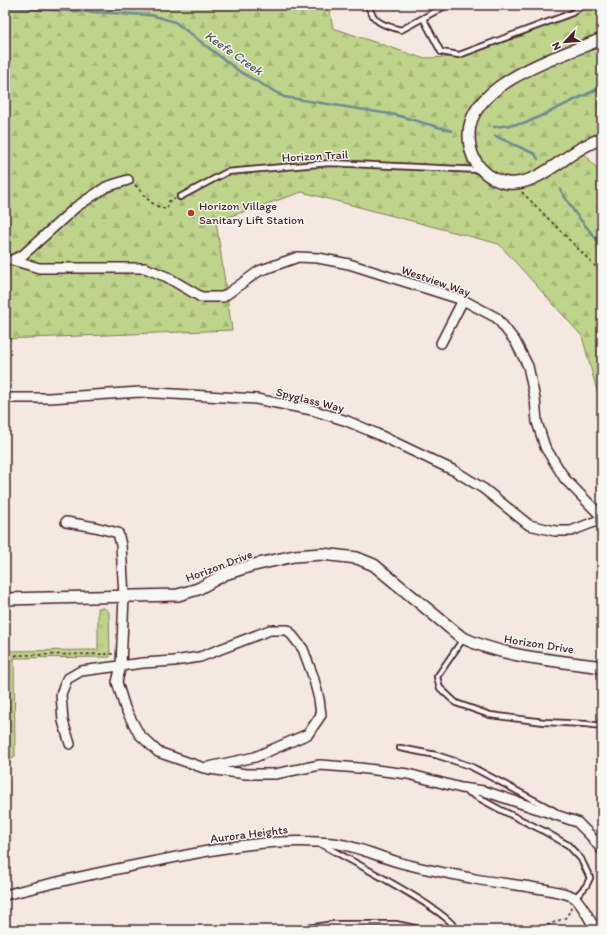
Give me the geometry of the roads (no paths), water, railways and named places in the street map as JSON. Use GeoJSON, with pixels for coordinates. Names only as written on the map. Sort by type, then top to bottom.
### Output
{"type":"FeatureCollection","features":[{"type":"Feature","properties":{"kind":"street"},"geometry":{"type":"LineString","coordinates":[[602,39],[524,72],[494,90],[486,97],[475,111],[469,130],[469,143],[472,156],[481,170],[495,180],[515,183],[526,181],[543,173],[569,155],[602,139]]}},
{"type":"Feature","properties":{"kind":"street","name":"Westview Way"},"geometry":{"type":"LineString","coordinates":[[128,180],[106,187],[76,207],[23,255],[12,260],[39,268],[145,268],[167,277],[201,297],[223,297],[259,271],[298,257],[318,258],[349,264],[463,300],[497,318],[515,340],[528,366],[537,422],[545,447],[565,479],[602,518]]}},
{"type":"Feature","properties":{"kind":"street"},"geometry":{"type":"LineString","coordinates":[[441,343],[463,300]]}},
{"type":"Feature","properties":{"kind":"street","name":"Spyglass Way"},"geometry":{"type":"LineString","coordinates":[[5,398],[49,398],[140,392],[256,399],[312,410],[347,421],[375,433],[454,471],[484,489],[530,525],[555,531],[571,531],[602,518]]}},
{"type":"Feature","properties":{"kind":"street"},"geometry":{"type":"LineString","coordinates":[[66,522],[118,533],[121,545],[124,596],[122,654],[117,682],[125,708],[139,734],[158,752],[204,768],[246,774],[275,774],[320,765],[408,774],[460,788],[484,791],[577,822],[602,850]]}},
{"type":"Feature","properties":{"kind":"street","name":"Horizon Drive"},"geometry":{"type":"LineString","coordinates":[[5,599],[178,595],[198,589],[225,574],[250,566],[294,556],[322,554],[357,558],[374,564],[464,638],[478,645],[502,652],[602,667]]}},
{"type":"Feature","properties":{"kind":"street"},"geometry":{"type":"LineString","coordinates":[[70,744],[63,721],[62,694],[67,679],[81,671],[174,661],[200,656],[270,630],[288,630],[303,649],[313,676],[319,699],[321,715],[308,734],[255,757],[204,768]]}},
{"type":"Feature","properties":{"kind":"street","name":"Aurora Heights"},"geometry":{"type":"LineString","coordinates":[[5,895],[57,881],[209,851],[261,843],[295,841],[318,842],[350,847],[404,864],[483,881],[562,893],[575,898]]}},
{"type":"Feature","properties":{"kind":"street"},"geometry":{"type":"LineString","coordinates":[[575,898],[596,930]]}},
{"type":"Feature","properties":{"kind":"lane"},"geometry":{"type":"LineString","coordinates":[[368,5],[370,11],[379,23],[401,30],[447,5]]}},
{"type":"Feature","properties":{"kind":"lane"},"geometry":{"type":"LineString","coordinates":[[423,18],[441,52],[459,55],[572,13],[583,5]]}},
{"type":"Feature","properties":{"kind":"lane","name":"Horizon Trail"},"geometry":{"type":"LineString","coordinates":[[180,196],[228,172],[330,162],[481,170]]}},
{"type":"Feature","properties":{"kind":"lane"},"geometry":{"type":"LineString","coordinates":[[464,638],[437,677],[440,688],[456,703],[490,715],[544,722],[602,726]]}},
{"type":"Feature","properties":{"kind":"lane"},"geometry":{"type":"LineString","coordinates":[[400,748],[436,755],[470,766],[572,821]]}},
{"type":"Feature","properties":{"kind":"lane"},"geometry":{"type":"LineString","coordinates":[[460,788],[568,845],[581,859],[590,878],[586,886],[575,898]]}},
{"type":"Feature","properties":{"kind":"lane"},"geometry":{"type":"LineString","coordinates":[[318,842],[421,900],[449,920],[456,930]]}},
{"type":"Feature","properties":{"kind":"lane"},"geometry":{"type":"LineString","coordinates":[[294,930],[334,924],[396,924],[424,930]]}},
{"type":"Feature","properties":{"kind":"waterway","name":"Keefe Creek"},"geometry":{"type":"LineString","coordinates":[[5,9],[11,8],[151,15],[175,22],[239,71],[284,97],[396,115],[452,131]]}},
{"type":"Feature","properties":{"kind":"waterway","name":"Keefe Creek"},"geometry":{"type":"LineString","coordinates":[[494,127],[526,123],[602,87]]}},
{"type":"Feature","properties":{"kind":"waterway"},"geometry":{"type":"LineString","coordinates":[[495,136],[535,154],[538,159]]}},
{"type":"Feature","properties":{"kind":"waterway"},"geometry":{"type":"LineString","coordinates":[[560,189],[575,213],[602,246]]}},
{"type":"Feature","properties":{"kind":"place","name":"Horizon Village Sanitary Lift Station"},"geometry":{"type":"Point","coordinates":[191,213]}}]}
